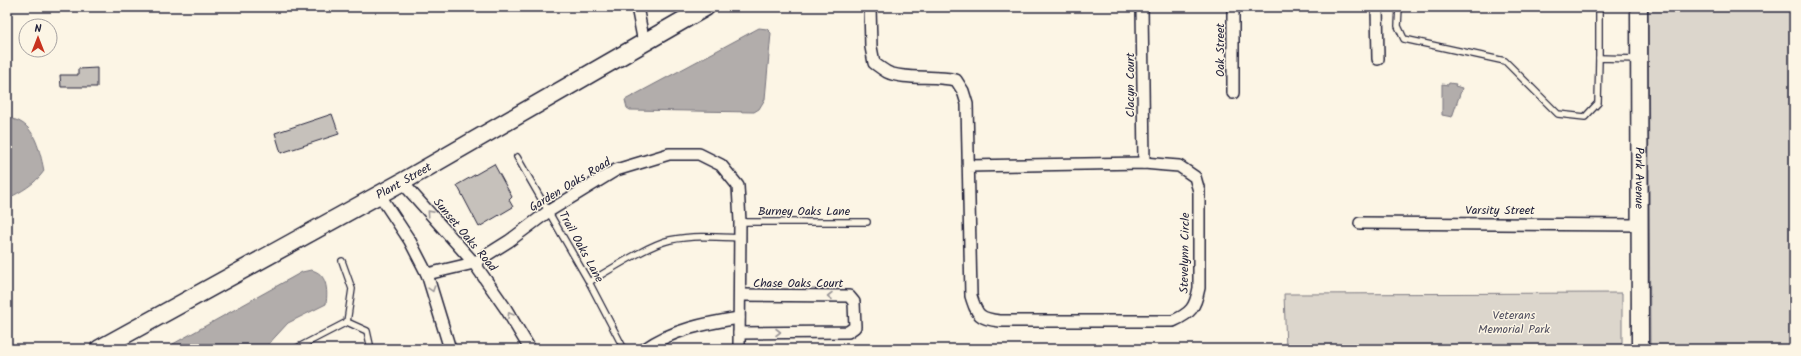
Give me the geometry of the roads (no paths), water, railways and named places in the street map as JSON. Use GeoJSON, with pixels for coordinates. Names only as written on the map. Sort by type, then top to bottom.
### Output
{"type":"FeatureCollection","features":[{"type":"Feature","properties":{"kind":"main road","name":"Plant Street"},"geometry":{"type":"LineString","coordinates":[[99,349],[402,182],[706,7]]}},
{"type":"Feature","properties":{"kind":"street"},"geometry":{"type":"LineString","coordinates":[[637,7],[644,43]]}},
{"type":"Feature","properties":{"kind":"street"},"geometry":{"type":"LineString","coordinates":[[870,7],[871,47],[874,63],[888,72],[900,75],[943,77],[956,80],[963,91],[966,104],[968,166]]}},
{"type":"Feature","properties":{"kind":"street","name":"Clacyn Court"},"geometry":{"type":"LineString","coordinates":[[1142,7],[1144,163]]}},
{"type":"Feature","properties":{"kind":"street","name":"Oak Street"},"geometry":{"type":"LineString","coordinates":[[1233,7],[1233,93]]}},
{"type":"Feature","properties":{"kind":"street"},"geometry":{"type":"LineString","coordinates":[[1377,7],[1378,59]]}},
{"type":"Feature","properties":{"kind":"street","name":"Park Avenue"},"geometry":{"type":"LineString","coordinates":[[1639,7],[1640,349]]}},
{"type":"Feature","properties":{"kind":"street","name":"Garden Oaks Road"},"geometry":{"type":"LineString","coordinates":[[427,274],[474,263],[509,241],[549,211],[616,170],[669,154],[699,154],[722,165],[738,186],[740,222],[739,349]]}},
{"type":"Feature","properties":{"kind":"street","name":"Stevelynn Circle"},"geometry":{"type":"LineString","coordinates":[[1144,163],[1179,166],[1195,177],[1200,191],[1200,288],[1196,304],[1187,315],[1173,321],[985,320],[976,312],[971,296],[968,166],[1144,163]]}},
{"type":"Feature","properties":{"kind":"street","name":"Sunset Oaks Road"},"geometry":{"type":"LineString","coordinates":[[402,182],[474,263],[506,309],[530,349]]}},
{"type":"Feature","properties":{"kind":"street"},"geometry":{"type":"LineString","coordinates":[[379,194],[410,241],[427,274],[450,349]]}},
{"type":"Feature","properties":{"kind":"street","name":"Varsity Street"},"geometry":{"type":"LineString","coordinates":[[1360,223],[1640,225]]}},
{"type":"Feature","properties":{"kind":"street","name":"Chase Oaks Court"},"geometry":{"type":"LineString","coordinates":[[739,333],[848,332],[854,327],[854,302],[849,296],[740,296]]}},
{"type":"Feature","properties":{"kind":"street"},"geometry":{"type":"LineString","coordinates":[[645,349],[655,341],[682,331],[739,318]]}},
{"type":"Feature","properties":{"kind":"lane"},"geometry":{"type":"LineString","coordinates":[[1399,7],[1398,26],[1404,39],[1505,61],[1558,114],[1585,117],[1598,103],[1599,7]]}},
{"type":"Feature","properties":{"kind":"lane"},"geometry":{"type":"LineString","coordinates":[[1598,58],[1639,59]]}},
{"type":"Feature","properties":{"kind":"lane","name":"Trail Oaks Lane"},"geometry":{"type":"LineString","coordinates":[[517,157],[589,282],[624,349]]}},
{"type":"Feature","properties":{"kind":"lane","name":"Burney Oaks Lane"},"geometry":{"type":"LineString","coordinates":[[740,222],[867,222]]}},
{"type":"Feature","properties":{"kind":"lane"},"geometry":{"type":"LineString","coordinates":[[589,282],[653,247],[669,240],[700,236],[740,238]]}},
{"type":"Feature","properties":{"kind":"lane"},"geometry":{"type":"LineString","coordinates":[[342,261],[352,289],[347,322]]}},
{"type":"Feature","properties":{"kind":"lane"},"geometry":{"type":"LineString","coordinates":[[295,349],[347,322]]}},
{"type":"Feature","properties":{"kind":"lane"},"geometry":{"type":"LineString","coordinates":[[347,322],[367,331],[371,349]]}},
{"type":"Feature","properties":{"kind":"park label","name":"Veterans Memorial Park"},"geometry":{"type":"Point","coordinates":[1514,322]}}]}
